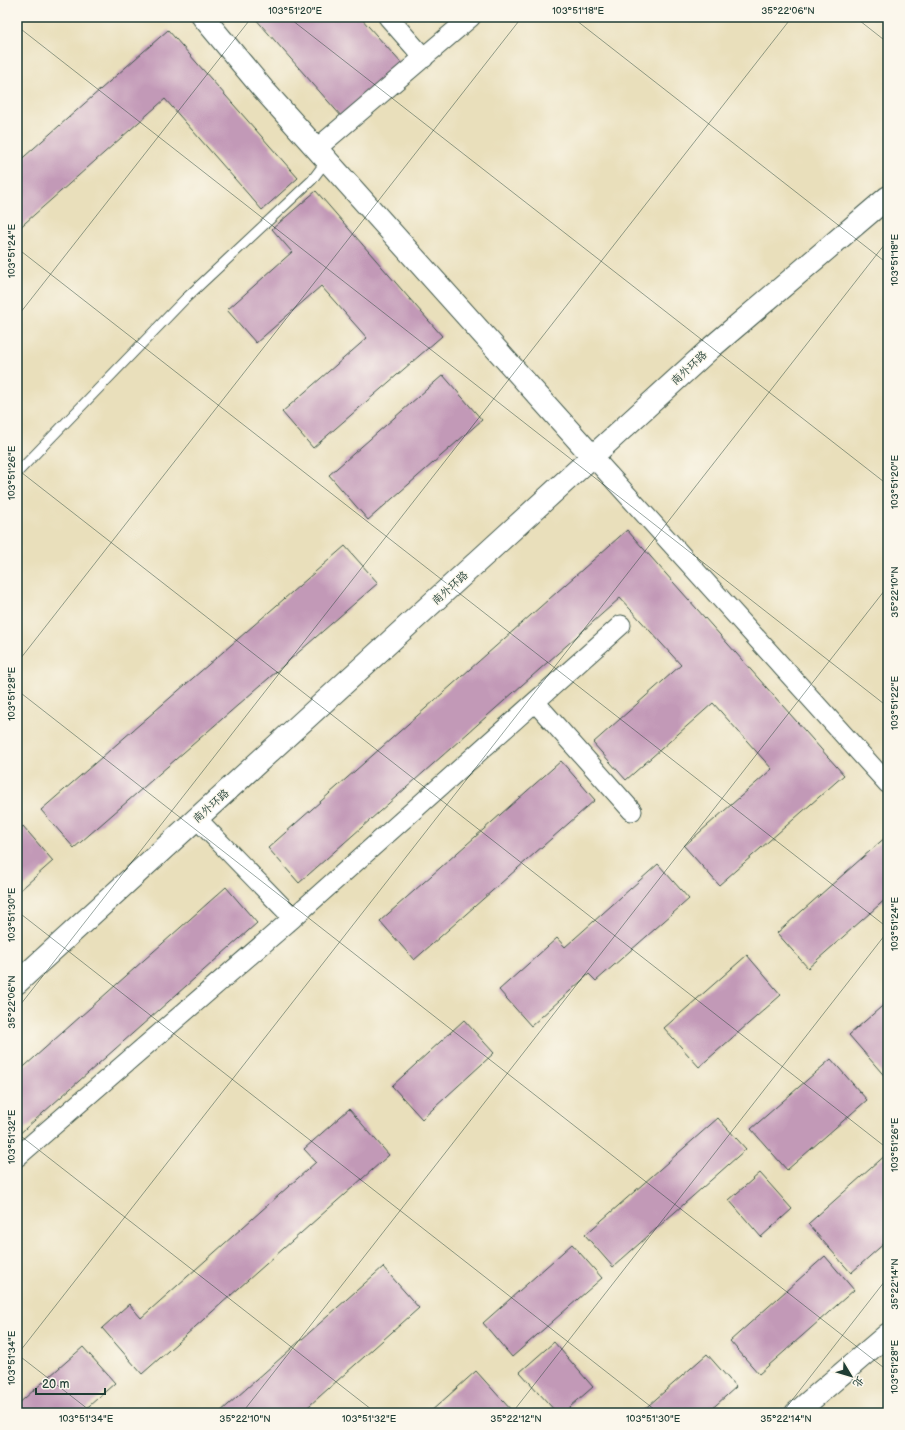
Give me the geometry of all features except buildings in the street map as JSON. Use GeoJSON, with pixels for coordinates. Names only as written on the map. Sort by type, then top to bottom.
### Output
{"type":"FeatureCollection","features":[{"type":"Feature","properties":{"kind":"street"},"geometry":{"type":"LineString","coordinates":[[203,17],[263,89],[888,784]]}},
{"type":"Feature","properties":{"kind":"street"},"geometry":{"type":"LineString","coordinates":[[388,17],[424,58]]}},
{"type":"Feature","properties":{"kind":"street"},"geometry":{"type":"LineString","coordinates":[[322,154],[424,58],[471,17]]}},
{"type":"Feature","properties":{"kind":"street","name":"南外环路"},"geometry":{"type":"LineString","coordinates":[[17,983],[712,347],[888,198]]}},
{"type":"Feature","properties":{"kind":"street"},"geometry":{"type":"LineString","coordinates":[[17,1157],[293,918],[621,625]]}},
{"type":"Feature","properties":{"kind":"street"},"geometry":{"type":"LineString","coordinates":[[535,702],[632,811]]}},
{"type":"Feature","properties":{"kind":"street"},"geometry":{"type":"LineString","coordinates":[[197,819],[293,918]]}},
{"type":"Feature","properties":{"kind":"street"},"geometry":{"type":"LineString","coordinates":[[796,1413],[888,1334]]}},
{"type":"Feature","properties":{"kind":"lane"},"geometry":{"type":"LineString","coordinates":[[17,473],[185,299],[312,180],[322,154]]}}]}
